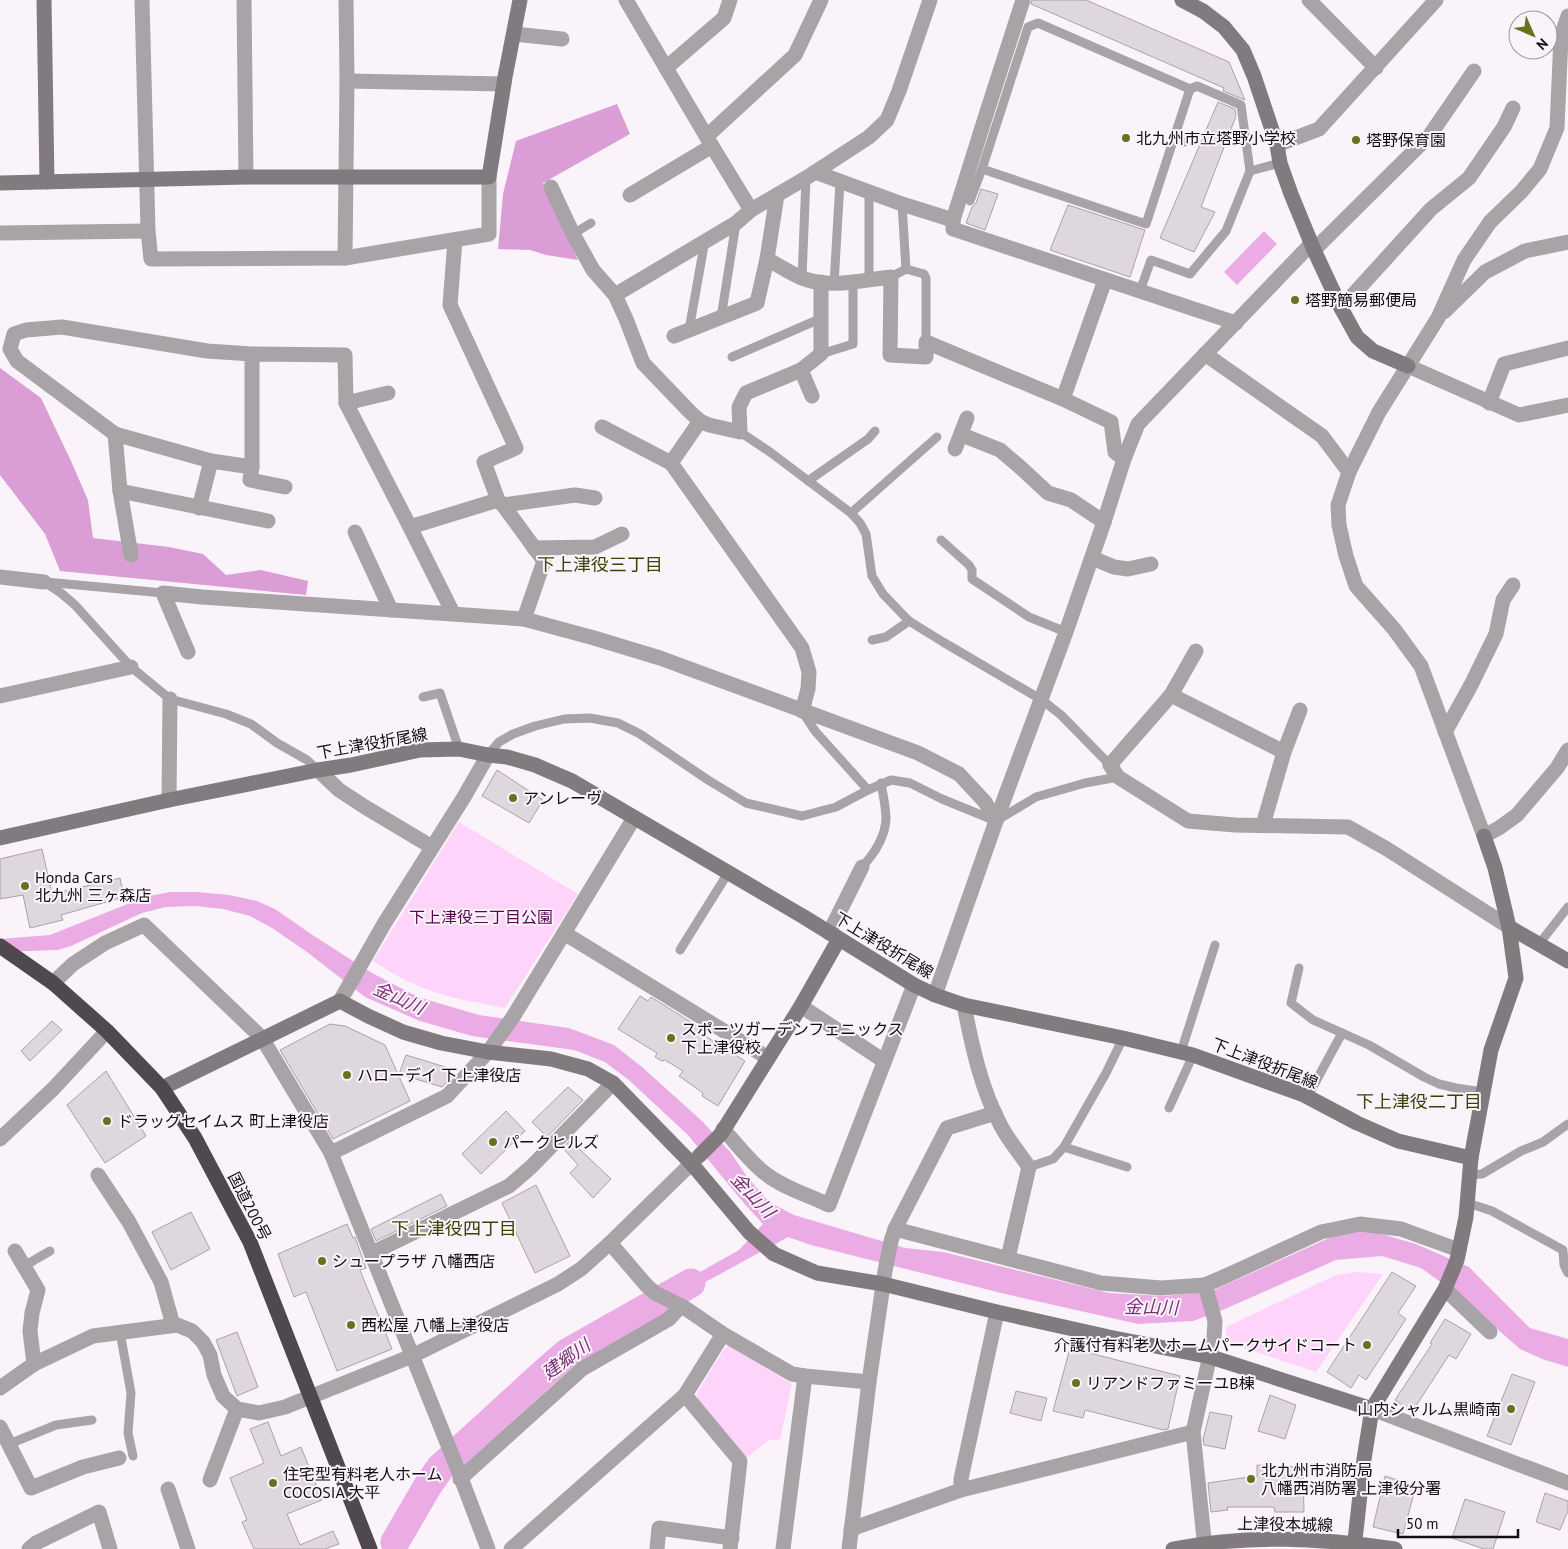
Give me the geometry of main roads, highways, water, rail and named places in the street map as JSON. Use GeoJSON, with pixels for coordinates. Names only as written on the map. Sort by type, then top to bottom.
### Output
{"type":"FeatureCollection","features":[{"type":"Feature","properties":{"kind":"highway","name":"国道200号"},"geometry":{"type":"LineString","coordinates":[[0,946],[53,983],[107,1031],[162,1088],[195,1138],[250,1242],[370,1549]]}},
{"type":"Feature","properties":{"kind":"water"},"geometry":{"type":"Polygon","coordinates":[[[1264,231],[1277,244],[1237,285],[1224,272],[1264,231]]]}},
{"type":"Feature","properties":{"kind":"water","name":"金山川"},"geometry":{"type":"Polygon","coordinates":[[[170,892],[229,895],[257,901],[275,909],[372,973],[418,997],[479,1015],[569,1028],[614,1045],[642,1067],[703,1122],[731,1153],[748,1178],[769,1202],[794,1215],[905,1248],[943,1252],[1109,1293],[1164,1296],[1212,1291],[1329,1238],[1355,1230],[1378,1233],[1416,1244],[1469,1267],[1530,1328],[1568,1339],[1568,1367],[1542,1359],[1520,1349],[1457,1294],[1421,1268],[1382,1256],[1336,1260],[1218,1312],[1193,1321],[1138,1324],[1001,1293],[811,1245],[788,1237],[678,1297],[668,1290],[739,1250],[763,1224],[688,1135],[630,1081],[605,1062],[574,1050],[472,1036],[420,1021],[365,997],[307,952],[272,928],[250,916],[223,909],[195,906],[166,907],[142,913],[71,946],[58,950],[0,952],[0,939],[50,935],[145,897],[170,892]]]}},
{"type":"Feature","properties":{"kind":"waterway","name":"建郷川"},"geometry":{"type":"LineString","coordinates":[[395,1542],[440,1468],[544,1373],[567,1353],[691,1283]]}},
{"type":"Feature","properties":{"kind":"place","name":"北九州市立塔野小学校"},"geometry":{"type":"Point","coordinates":[1126,138]}},
{"type":"Feature","properties":{"kind":"place","name":"塔野保育園"},"geometry":{"type":"Point","coordinates":[1356,140]}},
{"type":"Feature","properties":{"kind":"place","name":"塔野簡易郵便局"},"geometry":{"type":"Point","coordinates":[1295,300]}},
{"type":"Feature","properties":{"kind":"place","name":"アンレーヴ"},"geometry":{"type":"Point","coordinates":[513,798]}},
{"type":"Feature","properties":{"kind":"place","name":"Honda Cars 北九州 三ヶ森店"},"geometry":{"type":"Point","coordinates":[25,886]}},
{"type":"Feature","properties":{"kind":"place","name":"スポーツガーデンフェニックス 下上津役校"},"geometry":{"type":"Point","coordinates":[671,1038]}},
{"type":"Feature","properties":{"kind":"place","name":"ハローデイ 下上津役店"},"geometry":{"type":"Point","coordinates":[347,1075]}},
{"type":"Feature","properties":{"kind":"place","name":"ドラッグセイムス 町上津役店"},"geometry":{"type":"Point","coordinates":[107,1121]}},
{"type":"Feature","properties":{"kind":"place","name":"パークヒルズ"},"geometry":{"type":"Point","coordinates":[493,1142]}},
{"type":"Feature","properties":{"kind":"place","name":"シュープラザ 八幡西店"},"geometry":{"type":"Point","coordinates":[322,1261]}},
{"type":"Feature","properties":{"kind":"place","name":"西松屋 八幡上津役店"},"geometry":{"type":"Point","coordinates":[351,1325]}},
{"type":"Feature","properties":{"kind":"place","name":"介護付有料老人ホームパークサイドコート"},"geometry":{"type":"Point","coordinates":[1367,1345]}},
{"type":"Feature","properties":{"kind":"place","name":"リアンドファミーユB棟"},"geometry":{"type":"Point","coordinates":[1076,1383]}},
{"type":"Feature","properties":{"kind":"place","name":"山内シャルム黒崎南"},"geometry":{"type":"Point","coordinates":[1511,1409]}},
{"type":"Feature","properties":{"kind":"place","name":"北九州市消防局 八幡西消防署 上津役分署"},"geometry":{"type":"Point","coordinates":[1251,1479]}},
{"type":"Feature","properties":{"kind":"place","name":"住宅型有料老人ホーム COCOSIA 大平"},"geometry":{"type":"Point","coordinates":[273,1483]}},
{"type":"Feature","properties":{"kind":"district","name":"下上津役三丁目"},"geometry":{"type":"Point","coordinates":[600,564]}},
{"type":"Feature","properties":{"kind":"district","name":"下上津役二丁目"},"geometry":{"type":"Point","coordinates":[1419,1101]}},
{"type":"Feature","properties":{"kind":"district","name":"下上津役四丁目"},"geometry":{"type":"Point","coordinates":[454,1228]}},
{"type":"Feature","properties":{"kind":"park label","name":"下上津役三丁目公園"},"geometry":{"type":"Point","coordinates":[481,917]}}]}
